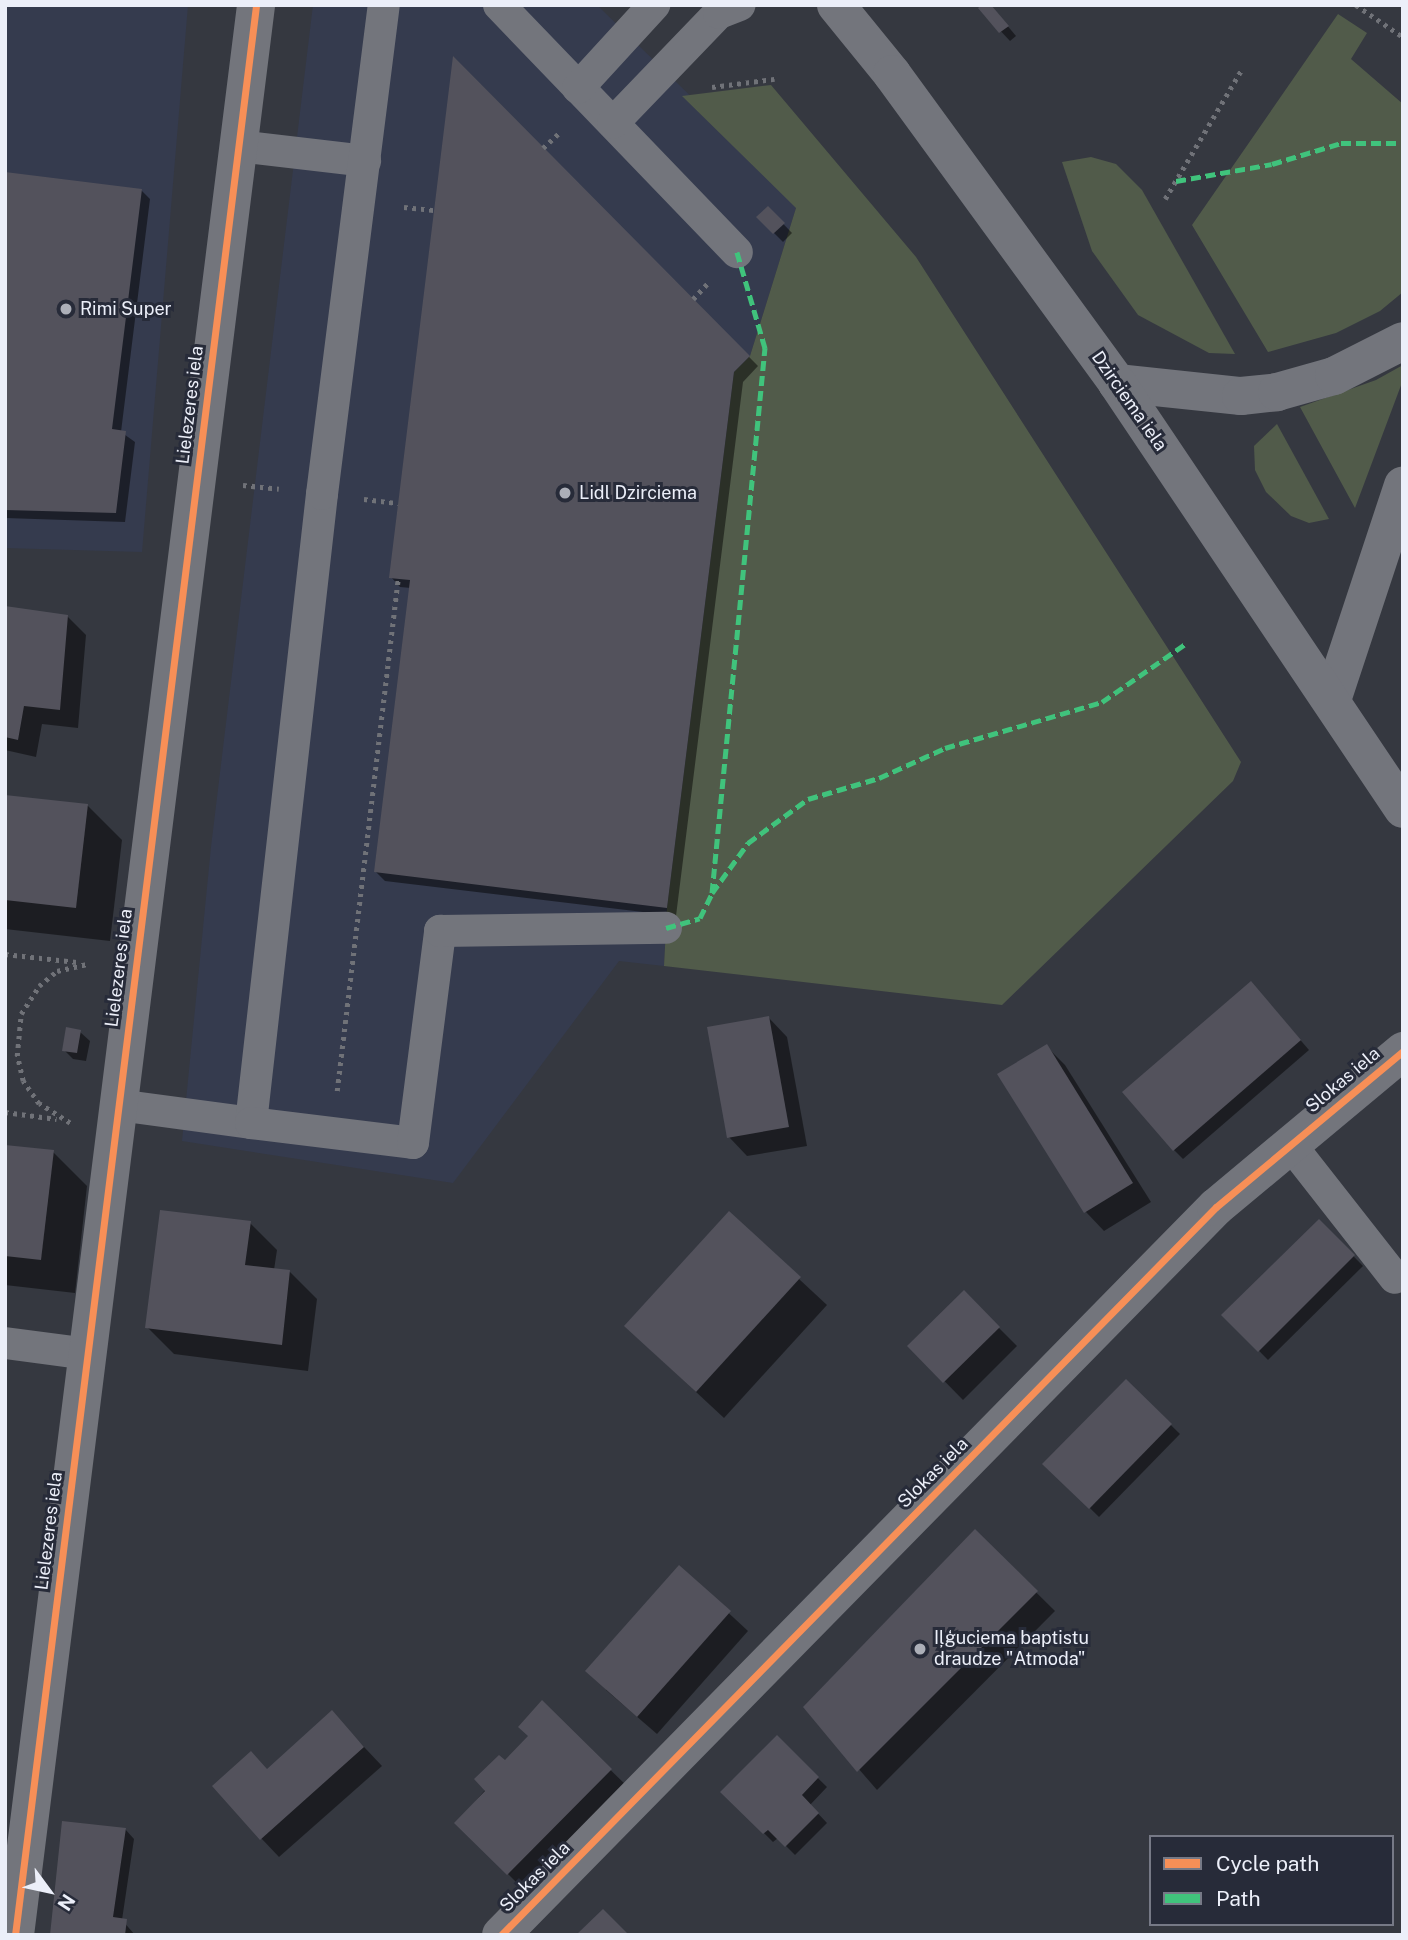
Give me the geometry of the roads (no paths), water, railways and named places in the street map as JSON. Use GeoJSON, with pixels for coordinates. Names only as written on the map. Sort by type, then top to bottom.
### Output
{"type":"FeatureCollection","features":[{"type":"Feature","properties":{"kind":"street","name":"Lielezeres iela"},"geometry":{"type":"LineString","coordinates":[[15,1935],[256,5]]}},
{"type":"Feature","properties":{"kind":"street","name":"Dzirciema iela"},"geometry":{"type":"LineString","coordinates":[[836,5],[892,74],[1117,383],[1332,699],[1403,809]]}},
{"type":"Feature","properties":{"kind":"street"},"geometry":{"type":"LineString","coordinates":[[1117,383],[1241,396],[1277,392],[1334,376],[1403,341]]}},
{"type":"Feature","properties":{"kind":"street"},"geometry":{"type":"LineString","coordinates":[[1332,699],[1403,485]]}},
{"type":"Feature","properties":{"kind":"street","name":"Slokas iela"},"geometry":{"type":"LineString","coordinates":[[501,1935],[1216,1207],[1403,1051]]}},
{"type":"Feature","properties":{"kind":"lane"},"geometry":{"type":"LineString","coordinates":[[251,1123],[384,5]]}},
{"type":"Feature","properties":{"kind":"lane"},"geometry":{"type":"LineString","coordinates":[[499,5],[737,252]]}},
{"type":"Feature","properties":{"kind":"lane"},"geometry":{"type":"LineString","coordinates":[[578,88],[654,5]]}},
{"type":"Feature","properties":{"kind":"lane"},"geometry":{"type":"LineString","coordinates":[[613,123],[719,13],[740,5]]}},
{"type":"Feature","properties":{"kind":"lane"},"geometry":{"type":"LineString","coordinates":[[238,146],[365,161]]}},
{"type":"Feature","properties":{"kind":"lane"},"geometry":{"type":"LineString","coordinates":[[116,1118],[251,1123],[413,1143],[440,931],[666,928]]}},
{"type":"Feature","properties":{"kind":"lane"},"geometry":{"type":"LineString","coordinates":[[1290,1144],[1395,1278]]}},
{"type":"Feature","properties":{"kind":"lane"},"geometry":{"type":"LineString","coordinates":[[5,1343],[87,1354]]}},
{"type":"Feature","properties":{"kind":"place","name":"Rimi Super"},"geometry":{"type":"Point","coordinates":[66,309]}},
{"type":"Feature","properties":{"kind":"place","name":"Lidl Dzirciema"},"geometry":{"type":"Point","coordinates":[565,493]}},
{"type":"Feature","properties":{"kind":"place","name":"Iļģuciema baptistu draudze \"Atmoda\""},"geometry":{"type":"Point","coordinates":[920,1649]}}]}
